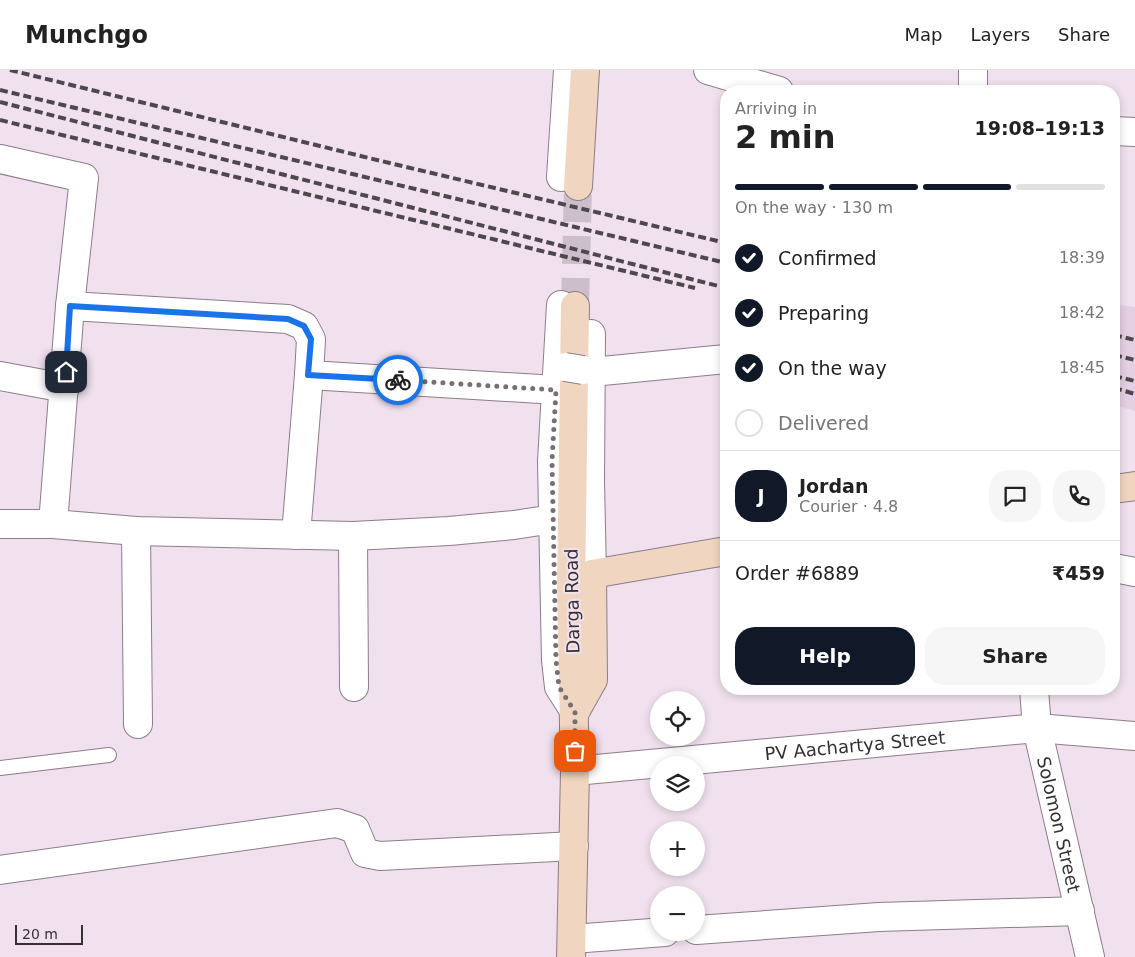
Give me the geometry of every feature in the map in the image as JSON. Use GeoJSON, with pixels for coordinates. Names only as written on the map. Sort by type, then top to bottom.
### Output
{"type":"FeatureCollection","features":[{"type":"Feature","properties":{"kind":"street"},"geometry":{"type":"LineString","coordinates":[[568,70],[569,182],[585,70]]}},
{"type":"Feature","properties":{"kind":"street"},"geometry":{"type":"LineString","coordinates":[[593,152],[599,70]]}},
{"type":"Feature","properties":{"kind":"street"},"geometry":{"type":"LineString","coordinates":[[708,70],[759,85]]}},
{"type":"Feature","properties":{"kind":"street"},"geometry":{"type":"LineString","coordinates":[[973,70],[973,85]]}},
{"type":"Feature","properties":{"kind":"street"},"geometry":{"type":"LineString","coordinates":[[1120,132],[1135,132]]}},
{"type":"Feature","properties":{"kind":"street"},"geometry":{"type":"LineString","coordinates":[[0,159],[84,178],[70,306],[53,524]]}},
{"type":"Feature","properties":{"kind":"street"},"geometry":{"type":"LineString","coordinates":[[70,306],[288,319],[304,326],[311,339],[296,534]]}},
{"type":"Feature","properties":{"kind":"street","name":"Darga Road"},"geometry":{"type":"LineString","coordinates":[[571,373],[568,306],[571,588],[575,712],[571,948]]}},
{"type":"Feature","properties":{"kind":"street"},"geometry":{"type":"LineString","coordinates":[[571,373],[590,482],[592,574],[593,680],[575,712],[559,687],[556,660],[552,461],[571,373],[591,334]]}},
{"type":"Feature","properties":{"kind":"street"},"geometry":{"type":"LineString","coordinates":[[308,375],[571,373],[720,360]]}},
{"type":"Feature","properties":{"kind":"street"},"geometry":{"type":"LineString","coordinates":[[0,376],[65,388]]}},
{"type":"Feature","properties":{"kind":"street"},"geometry":{"type":"LineString","coordinates":[[1120,488],[1135,486]]}},
{"type":"Feature","properties":{"kind":"street"},"geometry":{"type":"LineString","coordinates":[[0,524],[53,524],[136,531],[353,536],[458,530],[554,519]]}},
{"type":"Feature","properties":{"kind":"street"},"geometry":{"type":"LineString","coordinates":[[136,531],[138,724]]}},
{"type":"Feature","properties":{"kind":"street"},"geometry":{"type":"LineString","coordinates":[[353,536],[354,687]]}},
{"type":"Feature","properties":{"kind":"street"},"geometry":{"type":"LineString","coordinates":[[592,574],[720,552]]}},
{"type":"Feature","properties":{"kind":"street"},"geometry":{"type":"LineString","coordinates":[[1120,569],[1135,572]]}},
{"type":"Feature","properties":{"kind":"street","name":"Solomon Street"},"geometry":{"type":"LineString","coordinates":[[1034,695],[1037,728],[1090,957]]}},
{"type":"Feature","properties":{"kind":"street","name":"PV Aachartya Street"},"geometry":{"type":"LineString","coordinates":[[575,771],[1037,728],[1135,736]]}},
{"type":"Feature","properties":{"kind":"street"},"geometry":{"type":"LineString","coordinates":[[0,870],[337,824],[355,829],[365,853],[380,856],[574,846]]}},
{"type":"Feature","properties":{"kind":"street"},"geometry":{"type":"LineString","coordinates":[[705,929],[879,917],[1080,911]]}},
{"type":"Feature","properties":{"kind":"street"},"geometry":{"type":"LineString","coordinates":[[571,948],[650,935]]}},
{"type":"Feature","properties":{"kind":"lane"},"geometry":{"type":"LineString","coordinates":[[0,768],[110,755]]}},
{"type":"Feature","properties":{"kind":"shaded area"},"geometry":{"type":"Polygon","coordinates":[[[1120,305],[1135,307],[1135,411],[1120,407],[1120,305]]]}},
{"type":"Feature","properties":{"kind":"tunnel"},"geometry":{"type":"LineString","coordinates":[[575,306],[578,186]]}},
{"type":"Feature","properties":{"kind":"railway"},"geometry":{"type":"LineString","coordinates":[[10,70],[720,242]]}},
{"type":"Feature","properties":{"kind":"railway"},"geometry":{"type":"LineString","coordinates":[[0,90],[720,262]]}},
{"type":"Feature","properties":{"kind":"railway"},"geometry":{"type":"LineString","coordinates":[[0,102],[720,286]]}},
{"type":"Feature","properties":{"kind":"railway"},"geometry":{"type":"LineString","coordinates":[[0,120],[695,288]]}},
{"type":"Feature","properties":{"kind":"railway"},"geometry":{"type":"LineString","coordinates":[[1120,336],[1135,340]]}},
{"type":"Feature","properties":{"kind":"railway"},"geometry":{"type":"LineString","coordinates":[[1120,356],[1135,360]]}},
{"type":"Feature","properties":{"kind":"railway"},"geometry":{"type":"LineString","coordinates":[[1120,377],[1135,381]]}},
{"type":"Feature","properties":{"kind":"railway"},"geometry":{"type":"LineString","coordinates":[[1120,390],[1135,394]]}},
{"type":"Feature","properties":{"kind":"way so far"},"geometry":{"type":"LineString","coordinates":[[398,380],[556,390],[552,461],[556,660],[559,687],[575,712],[575,751]]}},
{"type":"Feature","properties":{"kind":"route"},"geometry":{"type":"LineString","coordinates":[[66,372],[70,306],[288,319],[304,326],[311,339],[308,375],[398,380]]}}]}
